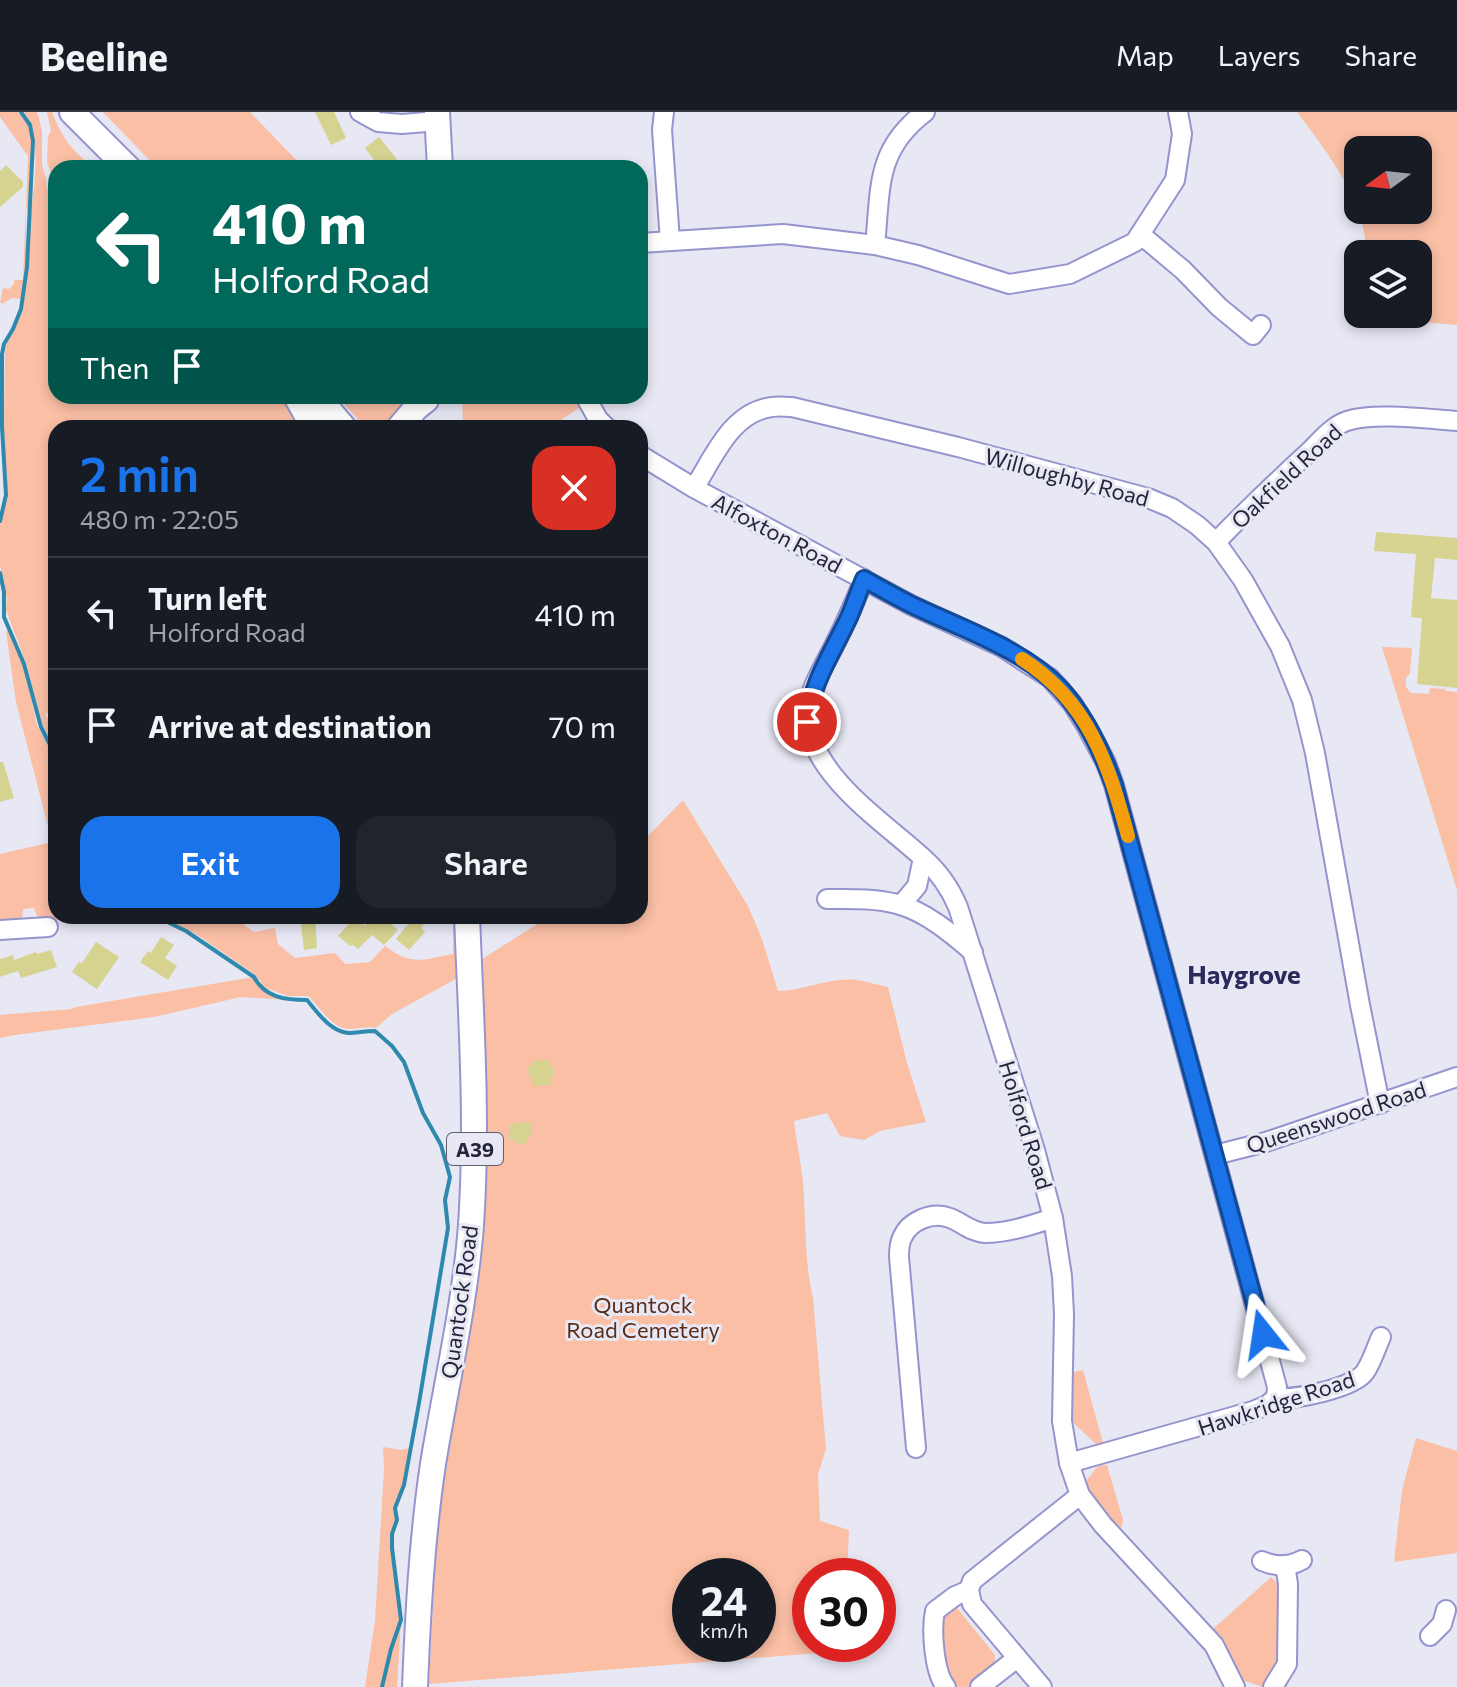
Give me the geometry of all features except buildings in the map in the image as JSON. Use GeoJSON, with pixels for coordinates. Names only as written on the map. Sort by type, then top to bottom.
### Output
{"type":"FeatureCollection","features":[{"type":"Feature","properties":{"kind":"main road"},"geometry":{"type":"LineString","coordinates":[[72,112],[120,160]]}},
{"type":"Feature","properties":{"kind":"main road"},"geometry":{"type":"LineString","coordinates":[[438,116],[440,160]]}},
{"type":"Feature","properties":{"kind":"main road"},"geometry":{"type":"LineString","coordinates":[[324,404],[337,420]]}},
{"type":"Feature","properties":{"kind":"main road"},"geometry":{"type":"LineString","coordinates":[[406,420],[420,404]]}},
{"type":"Feature","properties":{"kind":"main road","name":"Quantock Road"},"geometry":{"type":"LineString","coordinates":[[415,1687],[425,1529],[433,1464],[464,1289],[471,1226],[475,1133],[467,924]]}},
{"type":"Feature","properties":{"kind":"street"},"geometry":{"type":"LineString","coordinates":[[360,112],[378,122],[402,124],[438,116]]}},
{"type":"Feature","properties":{"kind":"street"},"geometry":{"type":"LineString","coordinates":[[664,112],[662,130],[670,241]]}},
{"type":"Feature","properties":{"kind":"street"},"geometry":{"type":"LineString","coordinates":[[875,245],[883,169],[894,145],[910,124],[925,112]]}},
{"type":"Feature","properties":{"kind":"street"},"geometry":{"type":"LineString","coordinates":[[648,242],[783,234],[875,245],[918,255],[1009,284],[1070,274],[1135,242],[1175,180],[1182,134],[1178,112]]}},
{"type":"Feature","properties":{"kind":"street"},"geometry":{"type":"LineString","coordinates":[[1140,234],[1253,335],[1261,325]]}},
{"type":"Feature","properties":{"kind":"street","name":"Willoughby Road"},"geometry":{"type":"LineString","coordinates":[[694,488],[734,425],[755,411],[772,406],[792,407],[1148,498],[1172,508],[1216,542],[1243,580],[1280,646],[1302,700],[1315,753],[1380,1104]]}},
{"type":"Feature","properties":{"kind":"street","name":"Oakfield Road"},"geometry":{"type":"LineString","coordinates":[[1216,542],[1338,425],[1363,418],[1457,421]]}},
{"type":"Feature","properties":{"kind":"street","name":"Alfoxton Road"},"geometry":{"type":"LineString","coordinates":[[648,460],[911,605],[1002,647],[1032,665],[1062,690],[1087,727],[1114,785],[1277,1387],[1276,1398]]}},
{"type":"Feature","properties":{"kind":"street","name":"Holford Road"},"geometry":{"type":"LineString","coordinates":[[864,579],[810,700],[807,722],[811,740],[851,795],[923,858],[952,893],[1035,1150],[1053,1218],[1064,1314],[1062,1421],[1069,1463],[1080,1495],[1103,1525],[1214,1645],[1235,1687]]}},
{"type":"Feature","properties":{"kind":"street"},"geometry":{"type":"LineString","coordinates":[[901,905],[917,886],[923,858]]}},
{"type":"Feature","properties":{"kind":"street"},"geometry":{"type":"LineString","coordinates":[[827,899],[849,907],[878,900],[901,905],[941,927],[973,952]]}},
{"type":"Feature","properties":{"kind":"street"},"geometry":{"type":"LineString","coordinates":[[0,930],[48,927]]}},
{"type":"Feature","properties":{"kind":"street","name":"Queenswood Road"},"geometry":{"type":"LineString","coordinates":[[1215,1155],[1266,1142],[1457,1077]]}},
{"type":"Feature","properties":{"kind":"street"},"geometry":{"type":"LineString","coordinates":[[916,1448],[920,1404],[899,1257],[903,1234],[920,1219],[930,1216],[945,1216],[976,1232],[986,1233],[1033,1225],[1053,1218]]}},
{"type":"Feature","properties":{"kind":"street","name":"Hawkridge Road"},"geometry":{"type":"LineString","coordinates":[[1069,1463],[1253,1411],[1276,1398],[1300,1397],[1357,1380],[1366,1372],[1372,1344]]}},
{"type":"Feature","properties":{"kind":"street"},"geometry":{"type":"LineString","coordinates":[[1042,1687],[972,1604],[969,1590],[972,1581],[1080,1495]]}},
{"type":"Feature","properties":{"kind":"street"},"geometry":{"type":"LineString","coordinates":[[1262,1561],[1274,1567],[1294,1563],[1288,1584],[1287,1664],[1273,1687]]}},
{"type":"Feature","properties":{"kind":"street"},"geometry":{"type":"LineString","coordinates":[[946,1687],[938,1673],[933,1621],[935,1611],[969,1590]]}},
{"type":"Feature","properties":{"kind":"street"},"geometry":{"type":"LineString","coordinates":[[980,1687],[1017,1658]]}},
{"type":"Feature","properties":{"kind":"green space"},"geometry":{"type":"Polygon","coordinates":[[[0,112],[18,112],[28,125],[32,142],[22,299],[12,298],[2,304],[3,288],[9,289],[14,280],[23,280],[28,156],[0,117],[0,112]]]}},
{"type":"Feature","properties":{"kind":"green space"},"geometry":{"type":"Polygon","coordinates":[[[24,112],[36,112],[42,132],[42,165],[48,189],[48,404],[288,404],[298,420],[48,420],[48,712],[45,714],[48,736],[6,610],[7,599],[0,565],[0,525],[7,497],[5,351],[25,296],[35,167],[34,137],[24,112]]]}},
{"type":"Feature","properties":{"kind":"green space"},"geometry":{"type":"Polygon","coordinates":[[[47,112],[52,112],[64,137],[85,160],[48,160],[48,165],[47,162],[48,136],[51,131],[47,112]]]}},
{"type":"Feature","properties":{"kind":"green space"},"geometry":{"type":"Polygon","coordinates":[[[103,112],[250,112],[296,160],[149,160],[103,112]]]}},
{"type":"Feature","properties":{"kind":"green space"},"geometry":{"type":"Polygon","coordinates":[[[1297,112],[1457,112],[1457,325],[1432,323],[1432,240],[1365,240],[1362,224],[1432,224],[1432,136],[1344,136],[1344,180],[1297,112]]]}},
{"type":"Feature","properties":{"kind":"green space"},"geometry":{"type":"Polygon","coordinates":[[[344,404],[401,404],[386,420],[359,420],[344,404]]]}},
{"type":"Feature","properties":{"kind":"green space"},"geometry":{"type":"Polygon","coordinates":[[[462,404],[576,404],[579,408],[561,420],[463,420],[462,404]]]}},
{"type":"Feature","properties":{"kind":"green space"},"geometry":{"type":"Polygon","coordinates":[[[6,631],[9,631],[23,662],[37,725],[48,746],[48,826],[16,702],[6,631]]]}},
{"type":"Feature","properties":{"kind":"green space"},"geometry":{"type":"Polygon","coordinates":[[[1382,647],[1412,648],[1410,673],[1406,678],[1406,687],[1411,693],[1429,694],[1430,688],[1457,692],[1457,890],[1382,647]]]}},
{"type":"Feature","properties":{"kind":"green space","name":"Quantock Road Cemetery"},"geometry":{"type":"Polygon","coordinates":[[[683,800],[748,906],[778,991],[846,980],[888,987],[926,1122],[880,1131],[864,1140],[840,1136],[827,1113],[794,1121],[803,1188],[826,1449],[818,1474],[820,1521],[849,1530],[848,1558],[792,1558],[792,1655],[776,1656],[776,1558],[672,1558],[672,1662],[706,1662],[429,1684],[437,1530],[478,1273],[484,1037],[479,961],[537,924],[648,924],[648,836],[683,800]]]}},
{"type":"Feature","properties":{"kind":"green space"},"geometry":{"type":"Polygon","coordinates":[[[48,843],[48,921],[39,918],[34,908],[23,909],[22,920],[0,925],[0,854],[48,843]]]}},
{"type":"Feature","properties":{"kind":"green space"},"geometry":{"type":"Polygon","coordinates":[[[175,924],[243,924],[254,932],[275,928],[278,944],[295,958],[335,953],[345,964],[370,962],[385,946],[403,957],[418,960],[453,954],[453,924],[459,924],[461,976],[392,1014],[376,1028],[349,1029],[331,1021],[308,996],[288,996],[263,987],[253,973],[196,934],[175,924]]]}},
{"type":"Feature","properties":{"kind":"green space"},"geometry":{"type":"Polygon","coordinates":[[[254,977],[259,986],[286,1000],[241,997],[154,1017],[0,1038],[0,1015],[71,1009],[254,977]]]}},
{"type":"Feature","properties":{"kind":"green space"},"geometry":{"type":"Polygon","coordinates":[[[1083,1370],[1103,1443],[1096,1444],[1068,1418],[1070,1373],[1083,1370]]]}},
{"type":"Feature","properties":{"kind":"green space"},"geometry":{"type":"Polygon","coordinates":[[[1416,1438],[1457,1451],[1457,1553],[1394,1562],[1402,1490],[1416,1438]]]}},
{"type":"Feature","properties":{"kind":"green space"},"geometry":{"type":"Polygon","coordinates":[[[383,1447],[410,1448],[392,1534],[401,1620],[397,1687],[365,1687],[375,1621],[383,1447]]]}},
{"type":"Feature","properties":{"kind":"green space"},"geometry":{"type":"Polygon","coordinates":[[[1107,1465],[1123,1520],[1122,1527],[1116,1528],[1083,1485],[1098,1466],[1107,1465]]]}},
{"type":"Feature","properties":{"kind":"green space"},"geometry":{"type":"Polygon","coordinates":[[[1271,1577],[1280,1586],[1279,1666],[1272,1680],[1263,1687],[1239,1679],[1225,1646],[1213,1629],[1271,1577]]]}},
{"type":"Feature","properties":{"kind":"green space"},"geometry":{"type":"Polygon","coordinates":[[[949,1607],[957,1608],[995,1655],[994,1667],[968,1687],[952,1687],[943,1677],[941,1612],[949,1607]]]}},
{"type":"Feature","properties":{"kind":"waterway"},"geometry":{"type":"LineString","coordinates":[[0,521],[6,495],[2,354],[21,309],[27,267],[33,141],[30,125],[21,112]]}},
{"type":"Feature","properties":{"kind":"waterway"},"geometry":{"type":"LineString","coordinates":[[0,573],[4,617],[24,664],[41,727],[48,741]]}},
{"type":"Feature","properties":{"kind":"waterway"},"geometry":{"type":"LineString","coordinates":[[172,924],[254,977],[270,994],[307,1000],[336,1029],[348,1033],[375,1031],[392,1046],[404,1062],[423,1113],[441,1145],[450,1177],[445,1200],[448,1228],[419,1403],[404,1485],[395,1508],[397,1520],[392,1534],[392,1548],[401,1620],[382,1687]]}},
{"type":"Feature","properties":{"kind":"slow traffic"},"geometry":{"type":"LineString","coordinates":[[1022,659],[1062,690],[1087,727],[1106,763],[1128,836]]}},
{"type":"Feature","properties":{"kind":"district","name":"Haygrove"},"geometry":{"type":"Point","coordinates":[1244,973]}},
{"type":"Feature","properties":{"kind":"route"},"geometry":{"type":"LineString","coordinates":[[807,722],[810,700],[818,678],[850,615],[864,579],[911,605],[1002,647],[1050,678],[1072,703],[1100,750],[1114,785],[1263,1334]]}}]}
